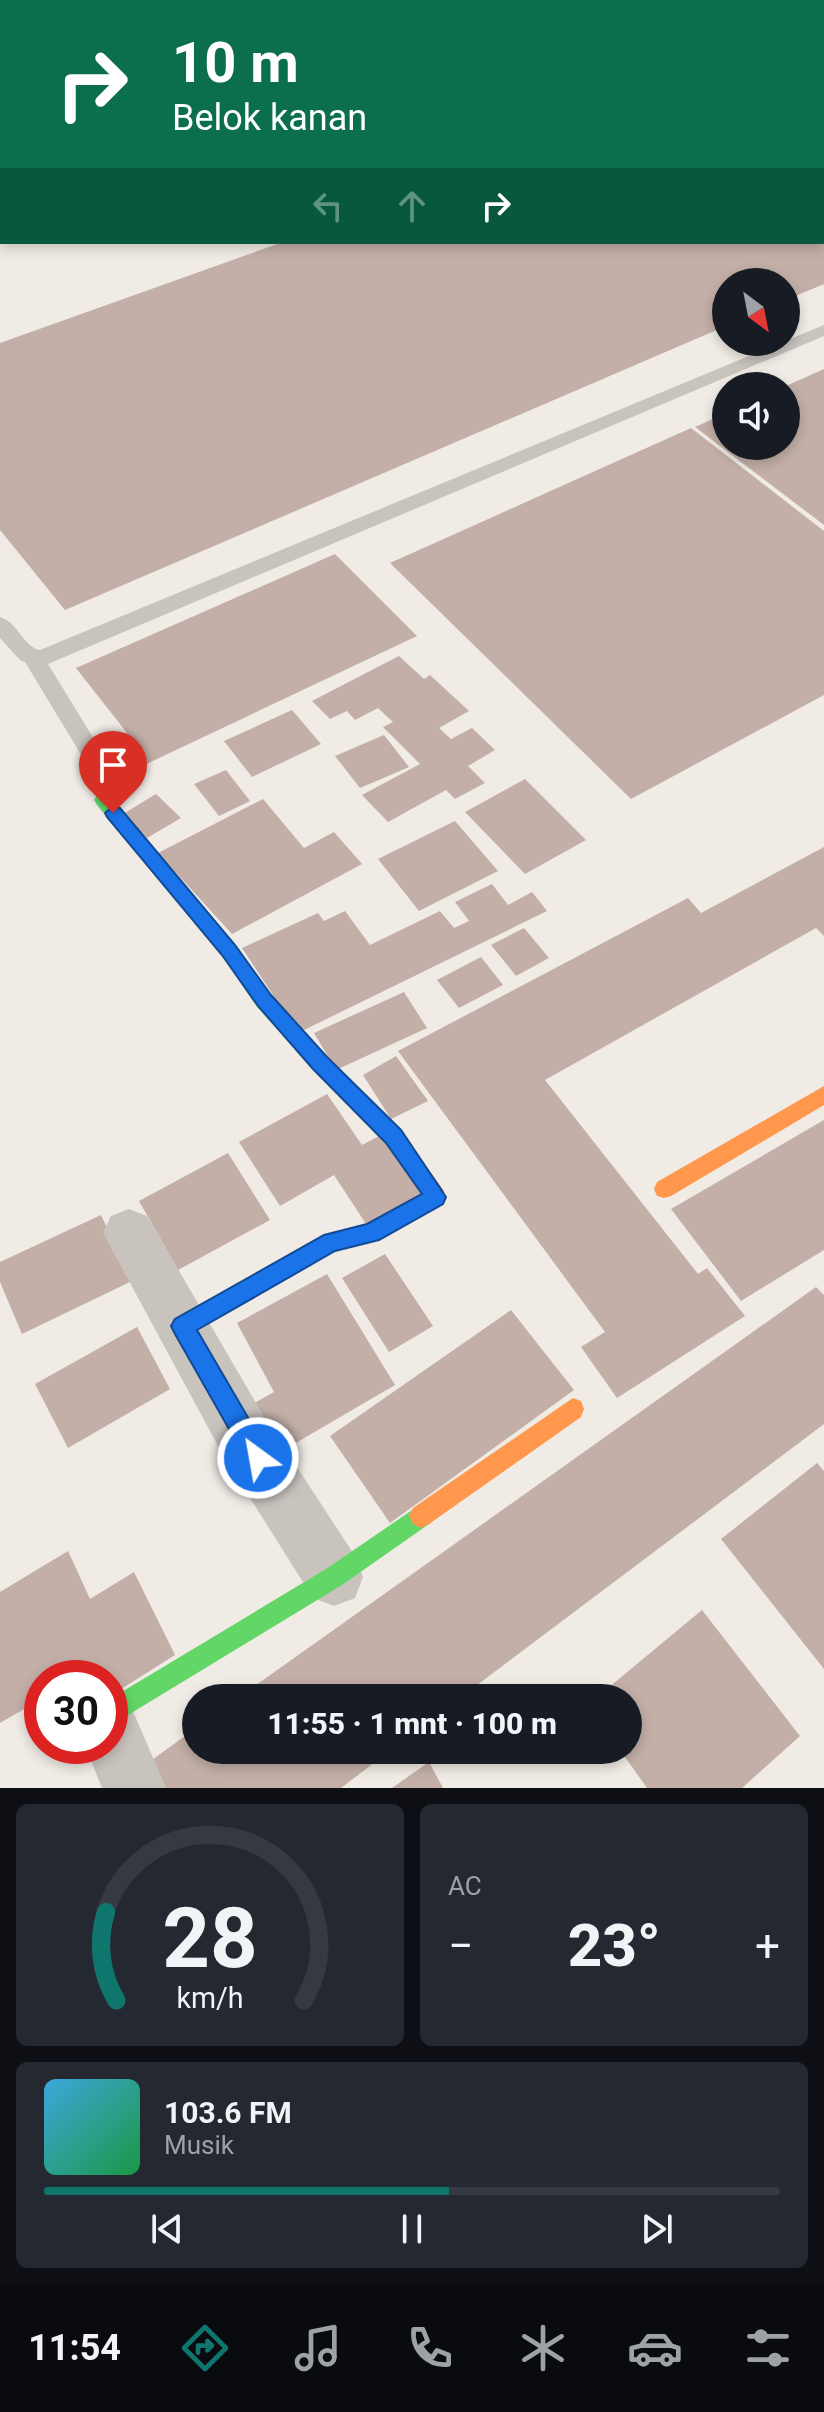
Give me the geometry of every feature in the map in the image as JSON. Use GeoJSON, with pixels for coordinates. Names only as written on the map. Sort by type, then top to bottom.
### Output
{"type":"FeatureCollection","features":[{"type":"Feature","properties":{"kind":"street"},"geometry":{"type":"LineString","coordinates":[[103,800],[229,950],[264,1001],[394,1137],[436,1197],[371,1233],[331,1242],[182,1326]]}},
{"type":"Feature","properties":{"kind":"street"},"geometry":{"type":"LineString","coordinates":[[664,1189],[824,1095]]}},
{"type":"Feature","properties":{"kind":"street"},"geometry":{"type":"LineString","coordinates":[[129,1233],[243,1435],[334,1577]]}},
{"type":"Feature","properties":{"kind":"street"},"geometry":{"type":"LineString","coordinates":[[128,1702],[334,1577],[573,1409]]}},
{"type":"Feature","properties":{"kind":"street"},"geometry":{"type":"LineString","coordinates":[[124,1764],[134,1788]]}},
{"type":"Feature","properties":{"kind":"lane"},"geometry":{"type":"LineString","coordinates":[[0,624],[27,655],[33,657],[68,647],[824,330]]}},
{"type":"Feature","properties":{"kind":"lane"},"geometry":{"type":"LineString","coordinates":[[33,657],[105,775]]}},
{"type":"Feature","properties":{"kind":"building"},"geometry":{"type":"Polygon","coordinates":[[[277,244],[824,244],[824,284],[800,294],[800,268],[712,268],[712,332],[65,610],[0,530],[0,343],[277,244]]]}},
{"type":"Feature","properties":{"kind":"building"},"geometry":{"type":"Polygon","coordinates":[[[824,369],[824,525],[738,460],[800,460],[800,380],[824,369]]]}},
{"type":"Feature","properties":{"kind":"building"},"geometry":{"type":"Polygon","coordinates":[[[712,419],[712,440],[695,427],[712,419]]]}},
{"type":"Feature","properties":{"kind":"building"},"geometry":{"type":"Polygon","coordinates":[[[691,428],[712,444],[712,460],[732,460],[824,531],[824,695],[631,799],[390,563],[691,428]]]}},
{"type":"Feature","properties":{"kind":"building"},"geometry":{"type":"Polygon","coordinates":[[[335,554],[417,636],[121,776],[98,746],[127,733],[76,668],[335,554]]]}},
{"type":"Feature","properties":{"kind":"building"},"geometry":{"type":"Polygon","coordinates":[[[399,656],[424,679],[430,675],[469,711],[439,728],[451,739],[472,728],[495,750],[468,766],[485,783],[455,799],[446,790],[388,822],[362,795],[420,764],[383,727],[393,722],[378,708],[355,720],[347,711],[330,719],[312,701],[399,656]]]}},
{"type":"Feature","properties":{"kind":"building"},"geometry":{"type":"Polygon","coordinates":[[[292,710],[321,744],[252,777],[224,741],[292,710]]]}},
{"type":"Feature","properties":{"kind":"building"},"geometry":{"type":"Polygon","coordinates":[[[384,735],[409,767],[360,788],[335,756],[384,735]]]}},
{"type":"Feature","properties":{"kind":"building"},"geometry":{"type":"Polygon","coordinates":[[[226,770],[250,801],[219,816],[194,784],[226,770]]]}},
{"type":"Feature","properties":{"kind":"building"},"geometry":{"type":"Polygon","coordinates":[[[525,779],[586,840],[525,874],[465,812],[525,779]]]}},
{"type":"Feature","properties":{"kind":"building"},"geometry":{"type":"Polygon","coordinates":[[[156,794],[181,818],[147,838],[123,814],[156,794]]]}},
{"type":"Feature","properties":{"kind":"building"},"geometry":{"type":"Polygon","coordinates":[[[263,799],[304,848],[334,832],[362,864],[232,934],[158,853],[263,799]]]}},
{"type":"Feature","properties":{"kind":"building"},"geometry":{"type":"Polygon","coordinates":[[[455,821],[498,871],[419,911],[378,859],[455,821]]]}},
{"type":"Feature","properties":{"kind":"building"},"geometry":{"type":"Polygon","coordinates":[[[824,847],[824,936],[816,928],[545,1080],[698,1274],[707,1268],[745,1316],[617,1398],[581,1347],[605,1332],[398,1051],[688,898],[701,913],[824,847]]]}},
{"type":"Feature","properties":{"kind":"building"},"geometry":{"type":"Polygon","coordinates":[[[492,884],[508,905],[532,892],[547,911],[298,1033],[242,948],[318,913],[324,921],[345,911],[370,945],[440,911],[454,928],[469,921],[455,902],[492,884]]]}},
{"type":"Feature","properties":{"kind":"building"},"geometry":{"type":"Polygon","coordinates":[[[524,928],[549,958],[516,976],[491,945],[524,928]]]}},
{"type":"Feature","properties":{"kind":"building"},"geometry":{"type":"Polygon","coordinates":[[[481,957],[503,985],[459,1008],[437,980],[481,957]]]}},
{"type":"Feature","properties":{"kind":"building"},"geometry":{"type":"Polygon","coordinates":[[[404,992],[427,1028],[336,1070],[314,1033],[404,992]]]}},
{"type":"Feature","properties":{"kind":"building"},"geometry":{"type":"Polygon","coordinates":[[[396,1056],[428,1101],[391,1119],[363,1075],[396,1056]]]}},
{"type":"Feature","properties":{"kind":"building"},"geometry":{"type":"Polygon","coordinates":[[[327,1094],[362,1145],[381,1135],[425,1199],[370,1230],[334,1175],[280,1206],[239,1142],[327,1094]]]}},
{"type":"Feature","properties":{"kind":"building"},"geometry":{"type":"Polygon","coordinates":[[[824,1120],[824,1250],[741,1301],[671,1209],[824,1120]]]}},
{"type":"Feature","properties":{"kind":"building"},"geometry":{"type":"Polygon","coordinates":[[[228,1153],[270,1220],[178,1270],[139,1201],[228,1153]]]}},
{"type":"Feature","properties":{"kind":"building"},"geometry":{"type":"Polygon","coordinates":[[[101,1215],[132,1281],[22,1334],[0,1282],[0,1262],[101,1215]]]}},
{"type":"Feature","properties":{"kind":"building"},"geometry":{"type":"Polygon","coordinates":[[[385,1254],[433,1326],[389,1352],[342,1278],[385,1254]]]}},
{"type":"Feature","properties":{"kind":"building"},"geometry":{"type":"Polygon","coordinates":[[[327,1274],[395,1385],[270,1458],[244,1409],[274,1392],[237,1323],[327,1274]]]}},
{"type":"Feature","properties":{"kind":"building"},"geometry":{"type":"Polygon","coordinates":[[[816,1287],[824,1295],[824,1424],[479,1684],[258,1684],[816,1287]]]}},
{"type":"Feature","properties":{"kind":"building"},"geometry":{"type":"Polygon","coordinates":[[[511,1310],[574,1390],[390,1523],[330,1436],[511,1310]]]}},
{"type":"Feature","properties":{"kind":"building"},"geometry":{"type":"Polygon","coordinates":[[[137,1327],[170,1389],[68,1448],[35,1384],[137,1327]]]}},
{"type":"Feature","properties":{"kind":"building"},"geometry":{"type":"Polygon","coordinates":[[[817,1463],[824,1471],[824,1669],[721,1539],[817,1463]]]}},
{"type":"Feature","properties":{"kind":"building"},"geometry":{"type":"Polygon","coordinates":[[[68,1551],[90,1599],[134,1572],[175,1655],[128,1685],[128,1660],[24,1660],[24,1709],[0,1723],[0,1592],[68,1551]]]}},
{"type":"Feature","properties":{"kind":"building"},"geometry":{"type":"Polygon","coordinates":[[[702,1610],[800,1736],[742,1788],[647,1788],[630,1764],[642,1764],[642,1684],[613,1684],[702,1610]]]}},
{"type":"Feature","properties":{"kind":"building"},"geometry":{"type":"Polygon","coordinates":[[[182,1738],[182,1764],[373,1764],[341,1788],[147,1788],[138,1770],[182,1738]]]}},
{"type":"Feature","properties":{"kind":"building"},"geometry":{"type":"Polygon","coordinates":[[[430,1764],[443,1788],[392,1788],[430,1764]]]}},
{"type":"Feature","properties":{"kind":"traffic: fast"},"geometry":{"type":"LineString","coordinates":[[103,800],[229,950],[264,1001],[327,1070]]}},
{"type":"Feature","properties":{"kind":"traffic: fast"},"geometry":{"type":"LineString","coordinates":[[128,1702],[334,1577],[421,1516]]}},
{"type":"Feature","properties":{"kind":"traffic: slow"},"geometry":{"type":"LineString","coordinates":[[664,1189],[824,1095]]}},
{"type":"Feature","properties":{"kind":"traffic: slow"},"geometry":{"type":"LineString","coordinates":[[421,1516],[573,1409]]}},
{"type":"Feature","properties":{"kind":"traffic: jam"},"geometry":{"type":"LineString","coordinates":[[182,1326],[331,1242],[371,1233],[436,1197],[394,1137],[327,1070]]}},
{"type":"Feature","properties":{"kind":"route"},"geometry":{"type":"LineString","coordinates":[[113,813],[229,950],[264,1001],[394,1137],[436,1197],[371,1233],[331,1242],[182,1326],[258,1458]]}}]}
